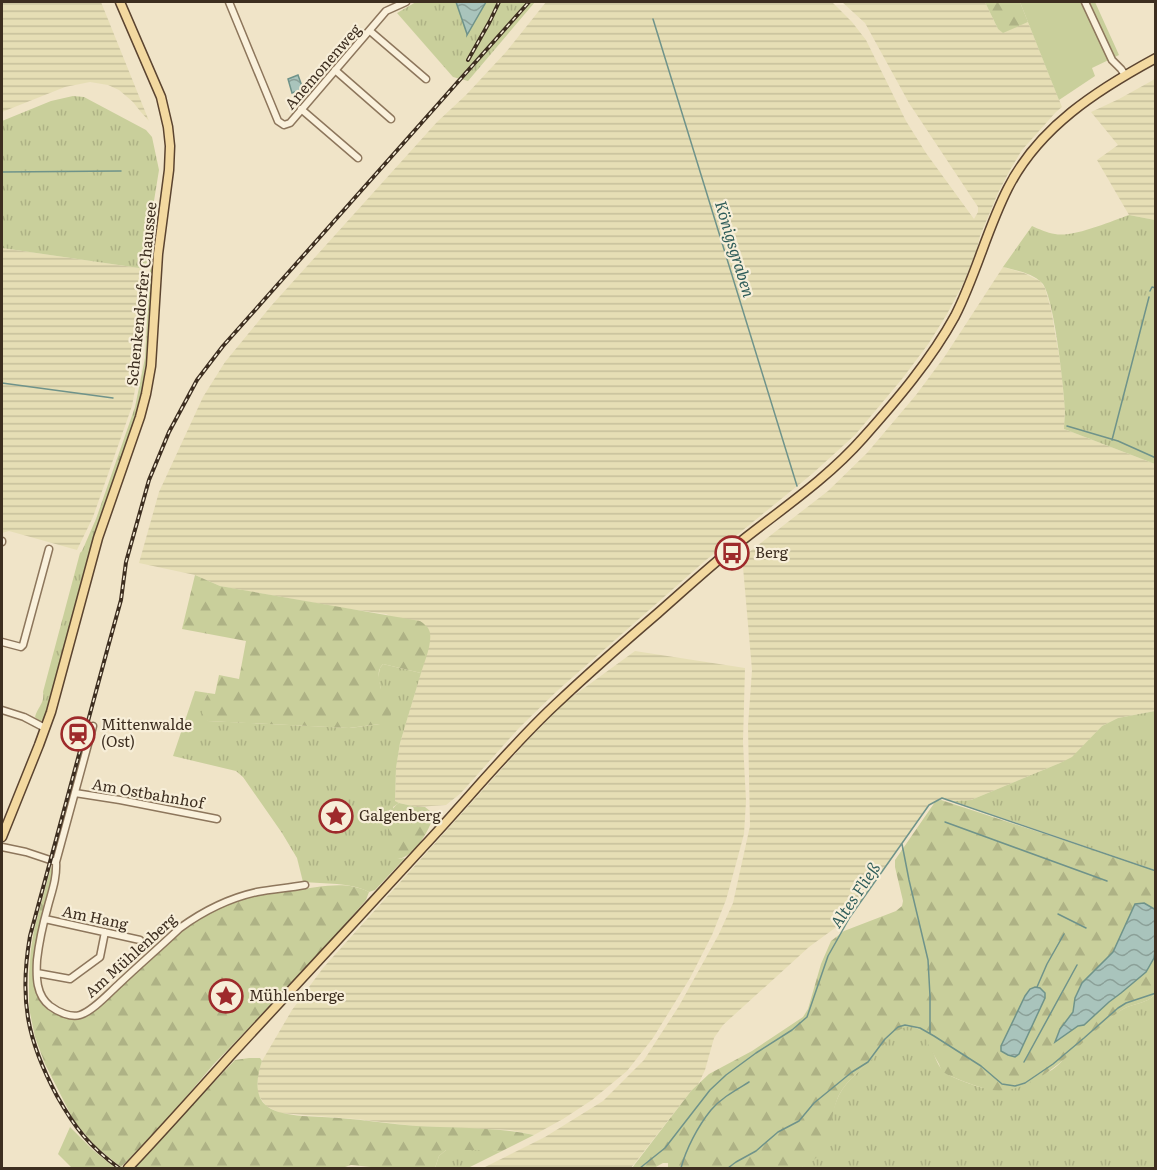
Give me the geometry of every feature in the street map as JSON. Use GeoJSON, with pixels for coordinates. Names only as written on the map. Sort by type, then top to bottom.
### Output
{"type":"FeatureCollection","features":[{"type":"Feature","properties":{"kind":"main road","name":"Schenkendorfer Chaussee"},"geometry":{"type":"LineString","coordinates":[[2,837],[57,692],[98,538],[140,417],[151,366],[157,261],[170,146],[161,98],[120,2]]}},
{"type":"Feature","properties":{"kind":"main road"},"geometry":{"type":"LineString","coordinates":[[128,1168],[553,706],[735,546],[817,482],[843,459],[884,415],[936,347],[953,318],[969,287],[998,210],[1013,179],[1031,152],[1056,125],[1092,96],[1155,58]]}},
{"type":"Feature","properties":{"kind":"street","name":"Anemonenweg"},"geometry":{"type":"LineString","coordinates":[[229,2],[278,121],[284,125],[290,123],[386,11],[406,2]]}},
{"type":"Feature","properties":{"kind":"street"},"geometry":{"type":"LineString","coordinates":[[382,2],[386,11]]}},
{"type":"Feature","properties":{"kind":"street"},"geometry":{"type":"LineString","coordinates":[[1085,2],[1112,60],[1125,75]]}},
{"type":"Feature","properties":{"kind":"street"},"geometry":{"type":"LineString","coordinates":[[370,31],[426,79]]}},
{"type":"Feature","properties":{"kind":"street"},"geometry":{"type":"LineString","coordinates":[[335,70],[391,118]]}},
{"type":"Feature","properties":{"kind":"street"},"geometry":{"type":"LineString","coordinates":[[301,109],[358,158]]}},
{"type":"Feature","properties":{"kind":"street"},"geometry":{"type":"LineString","coordinates":[[2,642],[21,647],[23,645],[49,549]]}},
{"type":"Feature","properties":{"kind":"street"},"geometry":{"type":"LineString","coordinates":[[2,710],[24,717],[45,728]]}},
{"type":"Feature","properties":{"kind":"street","name":"Am Ostbahnhof"},"geometry":{"type":"LineString","coordinates":[[56,862],[93,726]]}},
{"type":"Feature","properties":{"kind":"street","name":"Am Ostbahnhof"},"geometry":{"type":"LineString","coordinates":[[75,793],[217,819]]}},
{"type":"Feature","properties":{"kind":"street"},"geometry":{"type":"LineString","coordinates":[[2,847],[56,862]]}},
{"type":"Feature","properties":{"kind":"street","name":"Am Mühlenberg"},"geometry":{"type":"LineString","coordinates":[[56,862],[56,878],[38,954],[37,973],[40,994],[51,1007],[65,1014],[79,1016],[86,1013],[191,919],[237,898],[257,892],[304,885]]}},
{"type":"Feature","properties":{"kind":"street","name":"Am Hang"},"geometry":{"type":"LineString","coordinates":[[45,919],[140,940]]}},
{"type":"Feature","properties":{"kind":"street"},"geometry":{"type":"LineString","coordinates":[[37,973],[70,979],[100,957],[105,933]]}},
{"type":"Feature","properties":{"kind":"shaded area"},"geometry":{"type":"Polygon","coordinates":[[[2,2],[101,2],[149,121],[119,90],[108,85],[90,82],[65,87],[2,112],[2,2]]]}},
{"type":"Feature","properties":{"kind":"shaded area"},"geometry":{"type":"Polygon","coordinates":[[[546,2],[832,2],[866,40],[906,121],[926,153],[974,219],[978,207],[909,103],[865,23],[842,2],[985,2],[998,29],[1003,32],[1028,22],[1062,107],[1022,150],[1010,170],[980,236],[976,253],[963,284],[929,343],[855,435],[812,474],[706,560],[557,691],[519,728],[461,793],[446,805],[417,807],[395,802],[396,768],[400,743],[430,635],[386,614],[220,586],[195,575],[139,563],[159,492],[203,397],[225,362],[271,306],[437,122],[506,52],[546,2]]]}},
{"type":"Feature","properties":{"kind":"shaded area"},"geometry":{"type":"Polygon","coordinates":[[[1155,79],[1155,220],[1129,215],[1097,160],[1118,145],[1091,112],[1155,79]]]}},
{"type":"Feature","properties":{"kind":"shaded area"},"geometry":{"type":"Polygon","coordinates":[[[2,248],[146,269],[141,357],[132,406],[93,517],[77,550],[9,531],[2,533],[2,248]]]}},
{"type":"Feature","properties":{"kind":"shaded area"},"geometry":{"type":"Polygon","coordinates":[[[1003,267],[1024,273],[1040,281],[1045,288],[1061,367],[1065,410],[1064,429],[1155,464],[1155,711],[1118,718],[1102,726],[1072,758],[1060,763],[971,800],[953,801],[941,798],[929,805],[850,917],[809,947],[723,1025],[714,1038],[698,1085],[631,1168],[483,1168],[545,1137],[603,1101],[644,1060],[679,1006],[719,934],[733,903],[750,826],[748,726],[752,670],[744,556],[828,491],[867,453],[916,395],[945,356],[1003,267]]]}},
{"type":"Feature","properties":{"kind":"shaded area"},"geometry":{"type":"Polygon","coordinates":[[[635,651],[745,668],[743,742],[746,801],[744,834],[726,900],[712,935],[690,978],[653,1038],[627,1071],[592,1100],[534,1135],[510,1130],[415,1126],[280,1113],[266,1106],[257,1093],[258,1073],[262,1061],[292,1010],[323,968],[526,742],[565,702],[635,651]]]}},
{"type":"Feature","properties":{"kind":"green space"},"geometry":{"type":"Polygon","coordinates":[[[416,2],[535,2],[468,81],[453,77],[397,13],[416,2]]]}},
{"type":"Feature","properties":{"kind":"green space"},"geometry":{"type":"Polygon","coordinates":[[[985,2],[1020,2],[1028,22],[1003,33],[998,29],[985,2]]]}},
{"type":"Feature","properties":{"kind":"green space"},"geometry":{"type":"Polygon","coordinates":[[[1020,2],[1095,2],[1119,55],[1092,68],[1095,76],[1059,100],[1020,2]]]}},
{"type":"Feature","properties":{"kind":"green space"},"geometry":{"type":"Polygon","coordinates":[[[73,96],[84,97],[146,130],[152,137],[159,170],[146,269],[2,248],[2,121],[51,101],[73,96]]]}},
{"type":"Feature","properties":{"kind":"green space"},"geometry":{"type":"Polygon","coordinates":[[[1129,215],[1155,220],[1155,464],[1064,429],[1065,410],[1060,364],[1051,305],[1046,291],[1042,283],[1034,277],[1003,267],[1032,226],[1052,233],[1071,234],[1129,215]]]}},
{"type":"Feature","properties":{"kind":"green space"},"geometry":{"type":"Polygon","coordinates":[[[153,267],[148,365],[143,394],[134,428],[99,521],[47,711],[40,722],[35,717],[43,699],[80,553],[96,519],[135,407],[145,358],[150,270],[153,267]]]}},
{"type":"Feature","properties":{"kind":"green space"},"geometry":{"type":"Polygon","coordinates":[[[195,575],[220,586],[420,621],[430,632],[428,650],[421,673],[383,664],[379,670],[379,679],[381,689],[390,695],[391,715],[386,722],[380,724],[349,728],[208,721],[202,713],[204,701],[208,693],[215,694],[219,675],[239,679],[246,641],[182,629],[195,575]]]}},
{"type":"Feature","properties":{"kind":"green space"},"geometry":{"type":"Polygon","coordinates":[[[383,664],[421,673],[400,743],[396,768],[395,801],[399,803],[393,807],[398,859],[405,858],[375,890],[369,892],[346,885],[303,882],[297,858],[243,777],[236,771],[173,756],[195,691],[208,693],[204,701],[208,721],[350,728],[380,724],[381,689],[378,678],[383,664]]]}},
{"type":"Feature","properties":{"kind":"green space"},"geometry":{"type":"Polygon","coordinates":[[[1155,711],[1155,870],[953,801],[971,800],[1060,763],[1072,757],[1102,726],[1118,718],[1155,711]]]}},
{"type":"Feature","properties":{"kind":"green space"},"geometry":{"type":"Polygon","coordinates":[[[941,800],[1155,870],[1155,910],[1144,903],[1135,904],[1113,952],[1082,983],[1075,998],[1073,1012],[1060,1029],[1055,1041],[1078,1026],[1084,1025],[1121,993],[1154,958],[1155,945],[1155,994],[1144,1002],[1123,1009],[1042,1076],[1024,1086],[1005,1090],[986,1089],[946,1074],[920,1030],[912,1027],[901,1029],[890,1037],[843,1089],[836,1102],[829,1132],[821,1152],[800,1168],[668,1168],[668,1163],[663,1163],[654,1168],[632,1168],[691,1091],[709,1074],[752,1051],[803,1017],[808,1009],[821,964],[831,941],[844,931],[896,911],[902,906],[895,860],[935,802],[941,800]],[[1035,987],[1030,989],[1025,996],[1001,1046],[1002,1051],[1035,987]]]}},
{"type":"Feature","properties":{"kind":"green space"},"geometry":{"type":"Polygon","coordinates":[[[399,803],[425,807],[433,817],[415,849],[398,859],[391,846],[388,822],[393,808],[399,803]]]}},
{"type":"Feature","properties":{"kind":"green space"},"geometry":{"type":"Polygon","coordinates":[[[51,867],[52,885],[40,928],[35,958],[35,987],[39,1000],[47,1009],[62,1016],[78,1018],[182,929],[230,904],[258,894],[324,886],[351,886],[369,892],[366,900],[314,960],[213,1065],[169,1117],[121,1167],[95,1146],[74,1121],[45,1064],[35,1037],[29,1008],[31,949],[51,867]]]}},
{"type":"Feature","properties":{"kind":"green space"},"geometry":{"type":"Polygon","coordinates":[[[1155,994],[1155,1168],[800,1168],[811,1161],[823,1145],[835,1106],[843,1089],[899,1029],[913,1027],[920,1030],[929,1042],[939,1065],[946,1073],[975,1086],[990,1088],[1050,1071],[1116,1014],[1127,1007],[1148,1000],[1155,994]]]}},
{"type":"Feature","properties":{"kind":"green space"},"geometry":{"type":"Polygon","coordinates":[[[260,1058],[262,1061],[258,1092],[263,1103],[275,1111],[302,1116],[416,1126],[490,1129],[534,1135],[500,1152],[446,1150],[439,1156],[435,1168],[381,1168],[351,1165],[342,1168],[133,1168],[235,1060],[260,1058]]]}},
{"type":"Feature","properties":{"kind":"green space"},"geometry":{"type":"Polygon","coordinates":[[[70,1127],[115,1168],[72,1168],[58,1154],[70,1127]]]}},
{"type":"Feature","properties":{"kind":"green space"},"geometry":{"type":"Polygon","coordinates":[[[446,1150],[500,1152],[468,1168],[435,1168],[439,1156],[446,1150]]]}},
{"type":"Feature","properties":{"kind":"water"},"geometry":{"type":"Polygon","coordinates":[[[456,2],[486,2],[467,35],[467,34],[456,2]]]}},
{"type":"Feature","properties":{"kind":"water"},"geometry":{"type":"Polygon","coordinates":[[[298,75],[303,89],[292,93],[288,79],[298,75]]]}},
{"type":"Feature","properties":{"kind":"water"},"geometry":{"type":"Polygon","coordinates":[[[1144,903],[1156,910],[1154,958],[1146,972],[1084,1025],[1078,1026],[1055,1042],[1060,1029],[1073,1012],[1075,998],[1082,983],[1113,952],[1135,904],[1144,903]]]}},
{"type":"Feature","properties":{"kind":"water"},"geometry":{"type":"Polygon","coordinates":[[[1035,987],[1045,993],[1045,998],[1019,1054],[1015,1057],[1008,1055],[1001,1051],[1001,1046],[1025,996],[1030,989],[1035,987]]]}},
{"type":"Feature","properties":{"kind":"waterway","name":"Königsgraben"},"geometry":{"type":"LineString","coordinates":[[653,19],[797,486]]}},
{"type":"Feature","properties":{"kind":"waterway"},"geometry":{"type":"LineString","coordinates":[[2,172],[121,171]]}},
{"type":"Feature","properties":{"kind":"waterway"},"geometry":{"type":"LineString","coordinates":[[1150,291],[1152,287],[1156,288]]}},
{"type":"Feature","properties":{"kind":"waterway"},"geometry":{"type":"LineString","coordinates":[[1112,440],[1149,297]]}},
{"type":"Feature","properties":{"kind":"waterway"},"geometry":{"type":"LineString","coordinates":[[2,383],[113,398]]}},
{"type":"Feature","properties":{"kind":"waterway"},"geometry":{"type":"LineString","coordinates":[[1067,426],[1118,441],[1156,458]]}},
{"type":"Feature","properties":{"kind":"waterway","name":"Altes Fließ"},"geometry":{"type":"LineString","coordinates":[[640,1168],[665,1148],[710,1090],[726,1075],[792,1030],[807,1017],[828,956],[850,917],[929,805],[942,798],[1156,871]]}},
{"type":"Feature","properties":{"kind":"waterway"},"geometry":{"type":"LineString","coordinates":[[945,822],[1107,881]]}},
{"type":"Feature","properties":{"kind":"waterway"},"geometry":{"type":"LineString","coordinates":[[902,844],[928,960],[930,1033]]}},
{"type":"Feature","properties":{"kind":"waterway"},"geometry":{"type":"LineString","coordinates":[[1058,914],[1086,928]]}},
{"type":"Feature","properties":{"kind":"waterway"},"geometry":{"type":"LineString","coordinates":[[1037,987],[1064,934]]}},
{"type":"Feature","properties":{"kind":"waterway"},"geometry":{"type":"LineString","coordinates":[[1024,1062],[1077,965]]}},
{"type":"Feature","properties":{"kind":"waterway"},"geometry":{"type":"LineString","coordinates":[[728,1168],[756,1151],[778,1132],[799,1121],[814,1103],[868,1062],[885,1039],[898,1027],[905,1025],[920,1028],[981,1066],[1002,1084],[1015,1086],[1025,1083],[1053,1064],[1118,1008],[1156,993]]}},
{"type":"Feature","properties":{"kind":"waterway"},"geometry":{"type":"LineString","coordinates":[[681,1168],[693,1138],[711,1110],[724,1098],[749,1082]]}},
{"type":"Feature","properties":{"kind":"railway"},"geometry":{"type":"LineString","coordinates":[[468,60],[499,2]]}},
{"type":"Feature","properties":{"kind":"railway"},"geometry":{"type":"LineString","coordinates":[[119,1168],[91,1144],[57,1096],[32,1037],[25,980],[30,936],[121,600],[126,562],[149,480],[169,432],[197,380],[223,346],[529,2]]}},
{"type":"Feature","properties":{"kind":"place","name":"Berg"},"geometry":{"type":"Point","coordinates":[732,553]}},
{"type":"Feature","properties":{"kind":"place","name":"Mittenwalde (Ost)"},"geometry":{"type":"Point","coordinates":[78,734]}},
{"type":"Feature","properties":{"kind":"place","name":"Galgenberg"},"geometry":{"type":"Point","coordinates":[336,816]}},
{"type":"Feature","properties":{"kind":"place","name":"Mühlenberge"},"geometry":{"type":"Point","coordinates":[226,996]}}]}
